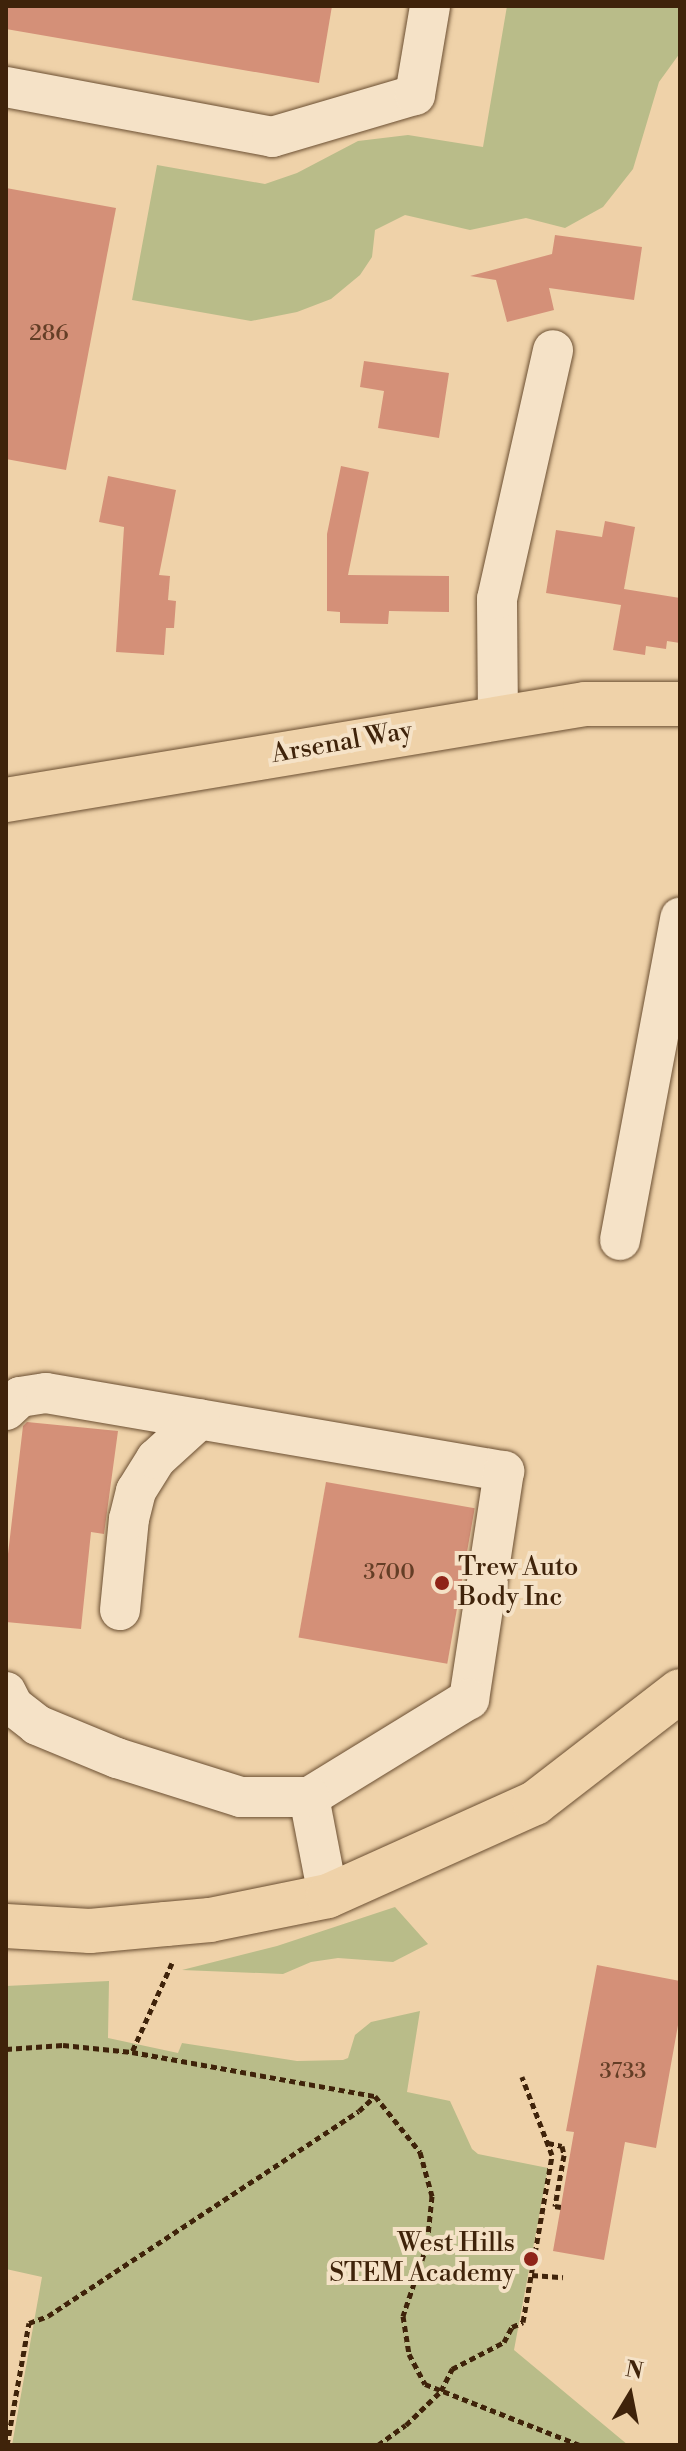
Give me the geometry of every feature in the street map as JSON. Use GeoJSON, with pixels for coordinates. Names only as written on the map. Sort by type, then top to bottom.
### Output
{"type":"FeatureCollection","features":[{"type":"Feature","properties":{"kind":"main road","name":"Arsenal Way"},"geometry":{"type":"LineString","coordinates":[[6,800],[585,704],[680,704]]}},
{"type":"Feature","properties":{"kind":"main road"},"geometry":{"type":"LineString","coordinates":[[6,1926],[90,1931],[210,1920],[328,1896],[535,1803],[680,1691]]}},
{"type":"Feature","properties":{"kind":"street"},"geometry":{"type":"LineString","coordinates":[[6,87],[272,137],[415,95],[430,6]]}},
{"type":"Feature","properties":{"kind":"street"},"geometry":{"type":"LineString","coordinates":[[498,718],[497,599],[553,350]]}},
{"type":"Feature","properties":{"kind":"street"},"geometry":{"type":"LineString","coordinates":[[620,1240],[680,918]]}},
{"type":"Feature","properties":{"kind":"street"},"geometry":{"type":"LineString","coordinates":[[6,1410],[20,1397],[46,1393],[504,1471],[469,1699],[309,1797],[241,1797],[117,1758],[37,1725],[13,1706],[6,1692]]}},
{"type":"Feature","properties":{"kind":"street"},"geometry":{"type":"LineString","coordinates":[[120,1610],[129,1519],[136,1491],[156,1459],[200,1419]]}},
{"type":"Feature","properties":{"kind":"street"},"geometry":{"type":"LineString","coordinates":[[309,1797],[328,1896]]}},
{"type":"Feature","properties":{"kind":"path"},"geometry":{"type":"LineString","coordinates":[[132,2052],[173,1967],[166,1924]]}},
{"type":"Feature","properties":{"kind":"path"},"geometry":{"type":"LineString","coordinates":[[6,2049],[63,2045],[132,2052],[375,2096],[420,2152],[432,2196],[427,2245],[403,2316],[409,2354],[425,2384],[580,2445]]}},
{"type":"Feature","properties":{"kind":"path"},"geometry":{"type":"LineString","coordinates":[[378,2445],[406,2425],[441,2391],[452,2369],[504,2342],[512,2327],[523,2322],[552,2155],[522,2077]]}},
{"type":"Feature","properties":{"kind":"path"},"geometry":{"type":"LineString","coordinates":[[7,2445],[29,2323],[48,2316],[359,2111],[375,2096]]}},
{"type":"Feature","properties":{"kind":"path"},"geometry":{"type":"LineString","coordinates":[[547,2143],[562,2146],[564,2155],[555,2206],[561,2207]]}},
{"type":"Feature","properties":{"kind":"path"},"geometry":{"type":"LineString","coordinates":[[532,2275],[563,2277]]}},
{"type":"Feature","properties":{"kind":"green space"},"geometry":{"type":"Polygon","coordinates":[[[507,6],[680,6],[680,53],[659,82],[633,169],[603,207],[565,228],[526,218],[470,230],[405,215],[375,230],[372,257],[360,275],[331,299],[297,312],[251,321],[132,300],[157,165],[265,184],[297,173],[358,141],[408,135],[483,147],[507,6]]]}},
{"type":"Feature","properties":{"kind":"green space"},"geometry":{"type":"Polygon","coordinates":[[[395,1907],[428,1944],[393,1962],[338,1958],[311,1962],[283,1974],[182,1970],[277,1946],[395,1907]]]}},
{"type":"Feature","properties":{"kind":"green space"},"geometry":{"type":"Polygon","coordinates":[[[109,1981],[108,2038],[178,2053],[182,2043],[297,2061],[343,2060],[348,2058],[355,2035],[371,2022],[420,2011],[407,2092],[450,2101],[472,2149],[478,2154],[548,2168],[514,2350],[628,2445],[12,2445],[42,2277],[6,2269],[6,1986],[109,1981]]]}},
{"type":"Feature","properties":{"kind":"building"},"geometry":{"type":"Polygon","coordinates":[[[6,6],[332,6],[319,83],[6,29],[6,6]]]}},
{"type":"Feature","properties":{"kind":"building"},"geometry":{"type":"Polygon","coordinates":[[[6,188],[116,208],[66,470],[6,459],[6,188]]]}},
{"type":"Feature","properties":{"kind":"building"},"geometry":{"type":"Polygon","coordinates":[[[555,235],[642,247],[634,300],[549,288],[554,310],[507,322],[496,280],[470,276],[552,254],[555,235]]]}},
{"type":"Feature","properties":{"kind":"building"},"geometry":{"type":"Polygon","coordinates":[[[364,361],[449,373],[439,438],[378,428],[384,391],[360,387],[364,361]]]}},
{"type":"Feature","properties":{"kind":"building"},"geometry":{"type":"Polygon","coordinates":[[[341,466],[369,472],[348,575],[449,576],[449,612],[389,611],[388,624],[340,623],[340,612],[327,611],[327,534],[341,466]]]}},
{"type":"Feature","properties":{"kind":"building"},"geometry":{"type":"Polygon","coordinates":[[[108,476],[176,490],[159,575],[170,576],[168,600],[176,601],[174,628],[166,628],[164,655],[116,652],[124,527],[99,522],[108,476]]]}},
{"type":"Feature","properties":{"kind":"building"},"geometry":{"type":"Polygon","coordinates":[[[605,521],[635,527],[624,589],[680,598],[680,643],[667,641],[666,649],[646,646],[645,655],[613,650],[621,605],[546,593],[556,530],[602,537],[605,521]]]}},
{"type":"Feature","properties":{"kind":"building"},"geometry":{"type":"Polygon","coordinates":[[[27,1422],[118,1431],[104,1534],[91,1532],[81,1629],[6,1622],[6,1571],[23,1426],[27,1422]]]}},
{"type":"Feature","properties":{"kind":"building"},"geometry":{"type":"Polygon","coordinates":[[[326,1482],[475,1508],[447,1664],[299,1638],[326,1482]]]}},
{"type":"Feature","properties":{"kind":"building"},"geometry":{"type":"Polygon","coordinates":[[[597,1965],[680,1981],[680,2014],[656,2148],[625,2142],[604,2260],[553,2251],[574,2132],[566,2131],[597,1965]]]}},
{"type":"Feature","properties":{"kind":"place","name":"Trew Auto Body Inc"},"geometry":{"type":"Point","coordinates":[442,1583]}},
{"type":"Feature","properties":{"kind":"place","name":"West Hills STEM Academy"},"geometry":{"type":"Point","coordinates":[531,2259]}}]}
